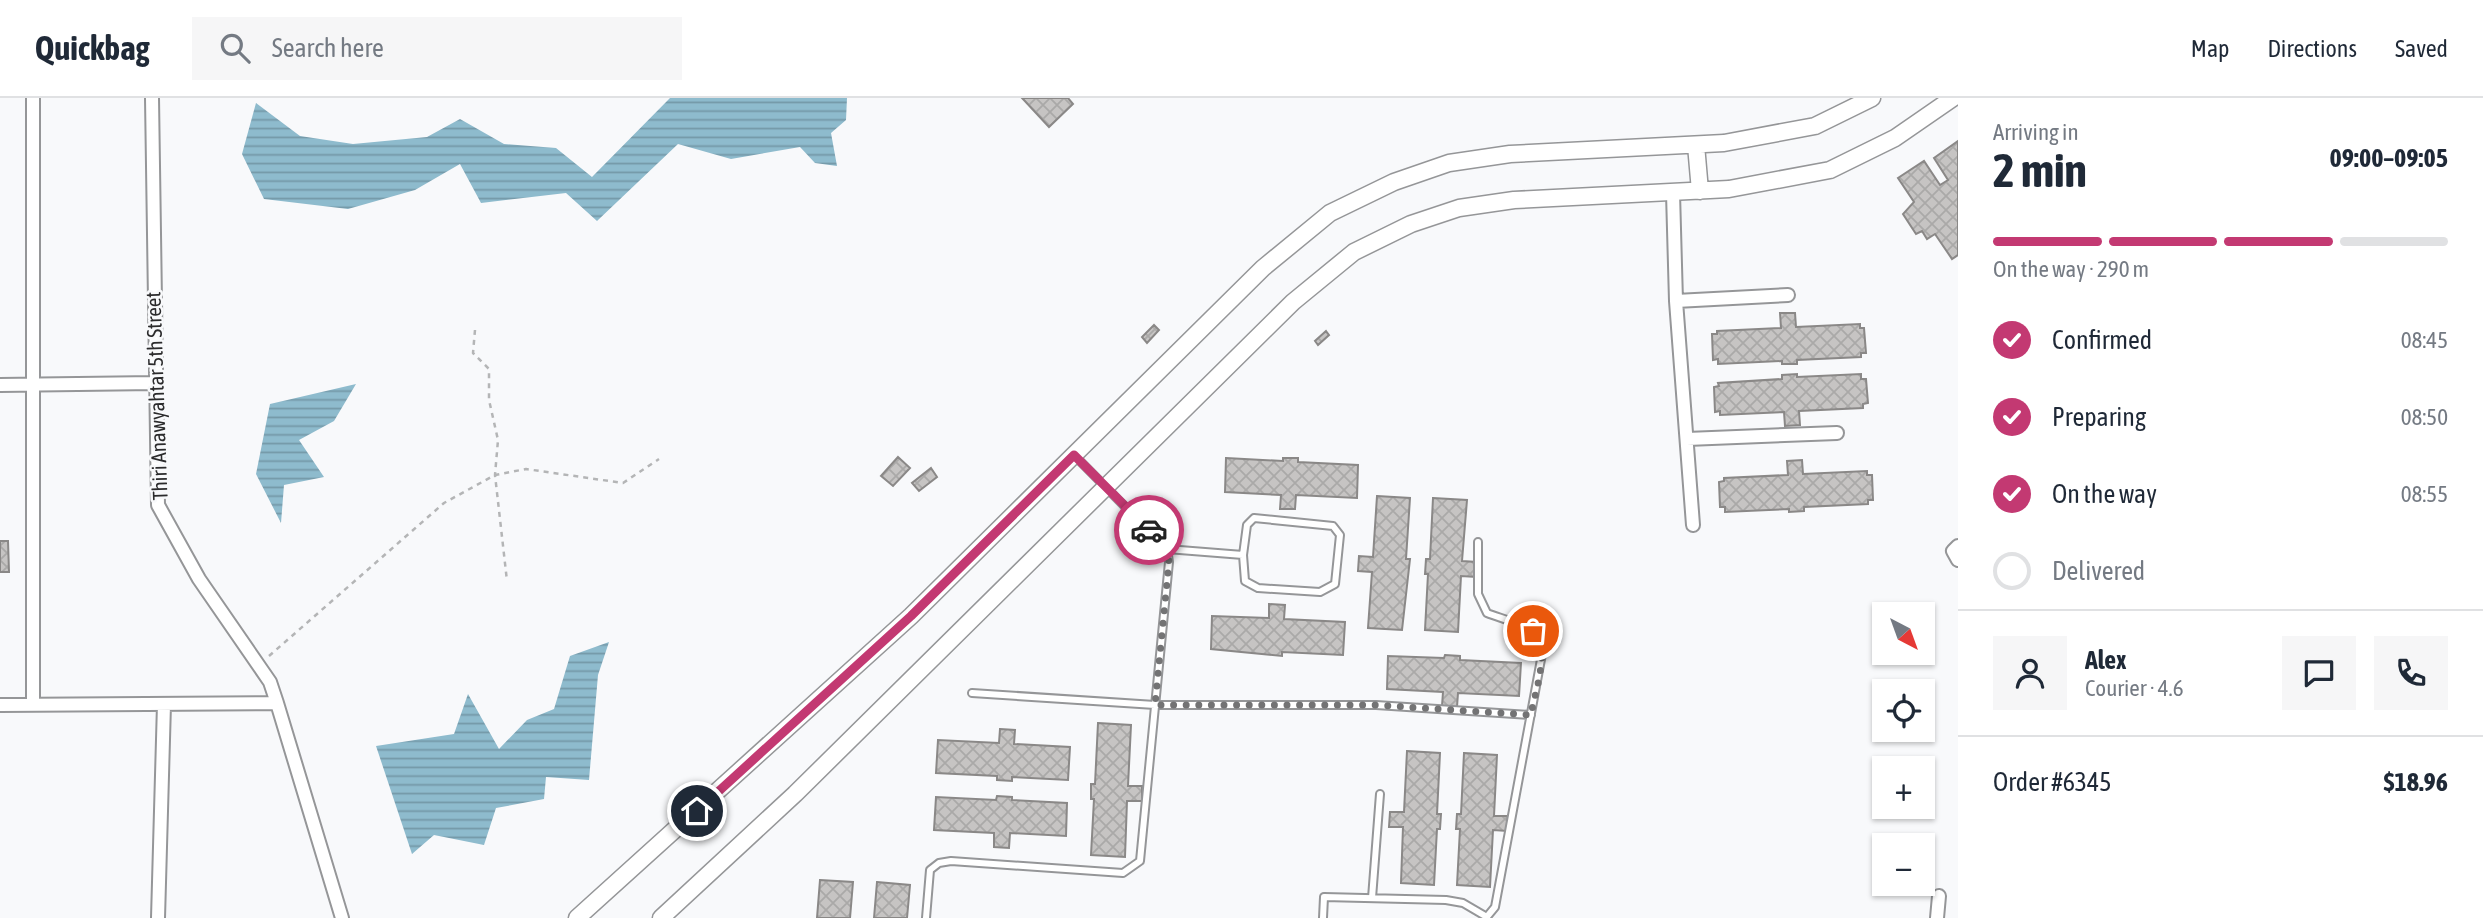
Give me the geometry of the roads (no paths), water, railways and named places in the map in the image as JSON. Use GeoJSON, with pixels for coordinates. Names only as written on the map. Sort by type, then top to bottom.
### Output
{"type":"FeatureCollection","features":[{"type":"Feature","properties":{"kind":"street"},"geometry":{"type":"LineString","coordinates":[[33,98],[33,705]]}},
{"type":"Feature","properties":{"kind":"street","name":"Thiri Anawyahtar 5th Street"},"geometry":{"type":"LineString","coordinates":[[152,98],[158,505],[199,579],[270,682],[342,918]]}},
{"type":"Feature","properties":{"kind":"street"},"geometry":{"type":"LineString","coordinates":[[577,918],[911,616],[1263,268],[1329,214],[1394,182],[1448,163],[1510,154],[1724,143],[1815,126],[1872,98]]}},
{"type":"Feature","properties":{"kind":"street"},"geometry":{"type":"LineString","coordinates":[[661,918],[795,794],[1293,302],[1354,252],[1411,224],[1459,208],[1514,200],[1700,191],[1830,170],[1895,138],[1953,98]]}},
{"type":"Feature","properties":{"kind":"street"},"geometry":{"type":"LineString","coordinates":[[1696,145],[1700,191]]}},
{"type":"Feature","properties":{"kind":"street"},"geometry":{"type":"LineString","coordinates":[[1673,193],[1676,301],[1693,525]]}},
{"type":"Feature","properties":{"kind":"street"},"geometry":{"type":"LineString","coordinates":[[1676,301],[1788,295]]}},
{"type":"Feature","properties":{"kind":"street"},"geometry":{"type":"LineString","coordinates":[[0,385],[155,383]]}},
{"type":"Feature","properties":{"kind":"street"},"geometry":{"type":"LineString","coordinates":[[1687,439],[1837,433]]}},
{"type":"Feature","properties":{"kind":"street"},"geometry":{"type":"LineString","coordinates":[[1958,546],[1953,551],[1958,560]]}},
{"type":"Feature","properties":{"kind":"street"},"geometry":{"type":"LineString","coordinates":[[0,705],[277,703]]}},
{"type":"Feature","properties":{"kind":"street"},"geometry":{"type":"LineString","coordinates":[[158,918],[164,704]]}},
{"type":"Feature","properties":{"kind":"street"},"geometry":{"type":"LineString","coordinates":[[1937,918],[1939,896]]}},
{"type":"Feature","properties":{"kind":"lane"},"geometry":{"type":"LineString","coordinates":[[926,918],[930,870],[939,863],[951,860],[1123,873],[1136,867],[1140,861],[1169,562],[1167,549],[1074,455]]}},
{"type":"Feature","properties":{"kind":"lane"},"geometry":{"type":"LineString","coordinates":[[1254,518],[1333,526],[1340,534],[1335,584],[1320,592],[1258,589],[1245,581],[1242,555],[1247,525],[1254,518]]}},
{"type":"Feature","properties":{"kind":"lane"},"geometry":{"type":"LineString","coordinates":[[1324,918],[1324,897],[1446,900],[1463,903],[1487,918],[1495,907],[1531,715],[1541,641],[1533,631],[1487,612],[1478,594],[1478,541]]}},
{"type":"Feature","properties":{"kind":"lane"},"geometry":{"type":"LineString","coordinates":[[1167,549],[1242,555]]}},
{"type":"Feature","properties":{"kind":"lane"},"geometry":{"type":"LineString","coordinates":[[972,693],[1155,705],[1376,705],[1531,715]]}},
{"type":"Feature","properties":{"kind":"lane"},"geometry":{"type":"LineString","coordinates":[[1372,898],[1380,794]]}},
{"type":"Feature","properties":{"kind":"water"},"geometry":{"type":"Polygon","coordinates":[[[670,98],[847,98],[846,120],[831,133],[837,166],[815,163],[800,147],[731,159],[678,144],[597,221],[566,193],[481,203],[460,164],[415,190],[348,209],[264,199],[242,154],[256,103],[300,136],[353,144],[427,137],[460,119],[504,144],[556,148],[592,177],[670,98]]]}},
{"type":"Feature","properties":{"kind":"water"},"geometry":{"type":"Polygon","coordinates":[[[356,384],[334,421],[299,440],[324,477],[284,485],[281,523],[256,474],[270,404],[356,384]]]}},
{"type":"Feature","properties":{"kind":"water"},"geometry":{"type":"Polygon","coordinates":[[[609,642],[598,675],[589,780],[546,777],[544,799],[496,808],[484,845],[434,835],[412,854],[376,746],[454,734],[468,694],[499,749],[527,720],[554,709],[570,656],[609,642]]]}}]}
